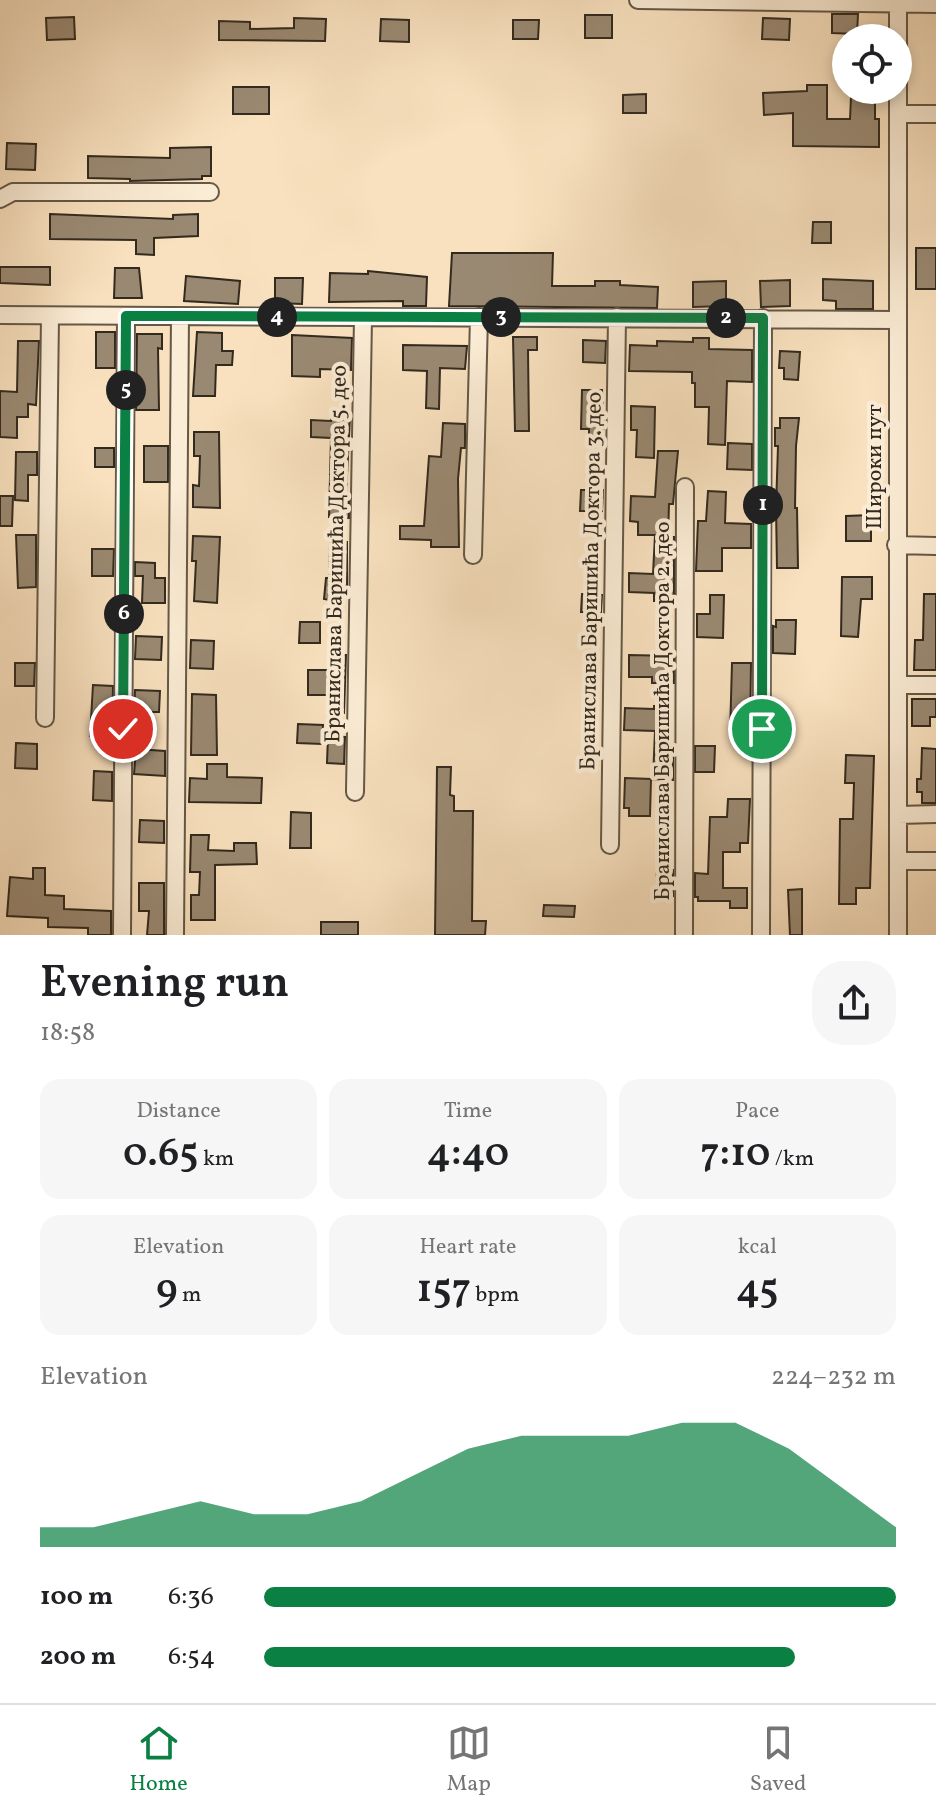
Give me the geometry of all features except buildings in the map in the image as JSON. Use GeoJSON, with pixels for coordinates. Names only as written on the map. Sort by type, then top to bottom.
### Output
{"type":"FeatureCollection","features":[{"type":"Feature","properties":{"kind":"street"},"geometry":{"type":"LineString","coordinates":[[638,0],[936,4]]}},
{"type":"Feature","properties":{"kind":"street","name":"Широки пут"},"geometry":{"type":"LineString","coordinates":[[898,2],[898,935]]}},
{"type":"Feature","properties":{"kind":"street"},"geometry":{"type":"LineString","coordinates":[[898,114],[936,114]]}},
{"type":"Feature","properties":{"kind":"street"},"geometry":{"type":"LineString","coordinates":[[0,199],[13,192],[210,192]]}},
{"type":"Feature","properties":{"kind":"street"},"geometry":{"type":"LineString","coordinates":[[0,315],[898,320]]}},
{"type":"Feature","properties":{"kind":"street"},"geometry":{"type":"LineString","coordinates":[[45,718],[50,316]]}},
{"type":"Feature","properties":{"kind":"street"},"geometry":{"type":"LineString","coordinates":[[122,935],[126,316]]}},
{"type":"Feature","properties":{"kind":"street"},"geometry":{"type":"LineString","coordinates":[[175,935],[180,316]]}},
{"type":"Feature","properties":{"kind":"street"},"geometry":{"type":"LineString","coordinates":[[473,555],[479,317]]}},
{"type":"Feature","properties":{"kind":"street","name":"Бранислава Баришића Доктора 3. део"},"geometry":{"type":"LineString","coordinates":[[610,845],[617,317]]}},
{"type":"Feature","properties":{"kind":"street","name":"Бранислава Баришића Доктора 5. део"},"geometry":{"type":"LineString","coordinates":[[355,792],[363,318]]}},
{"type":"Feature","properties":{"kind":"street"},"geometry":{"type":"LineString","coordinates":[[761,935],[763,318]]}},
{"type":"Feature","properties":{"kind":"street","name":"Бранислава Баришића Доктора 2. део"},"geometry":{"type":"LineString","coordinates":[[684,935],[685,487]]}},
{"type":"Feature","properties":{"kind":"street"},"geometry":{"type":"LineString","coordinates":[[896,545],[936,546]]}},
{"type":"Feature","properties":{"kind":"street"},"geometry":{"type":"LineString","coordinates":[[899,685],[936,685]]}},
{"type":"Feature","properties":{"kind":"street"},"geometry":{"type":"LineString","coordinates":[[899,815],[936,814]]}},
{"type":"Feature","properties":{"kind":"street"},"geometry":{"type":"LineString","coordinates":[[898,861],[936,861]]}},
{"type":"Feature","properties":{"kind":"route"},"geometry":{"type":"LineString","coordinates":[[123,729],[126,316],[180,316],[763,318],[762,729]]}}]}
